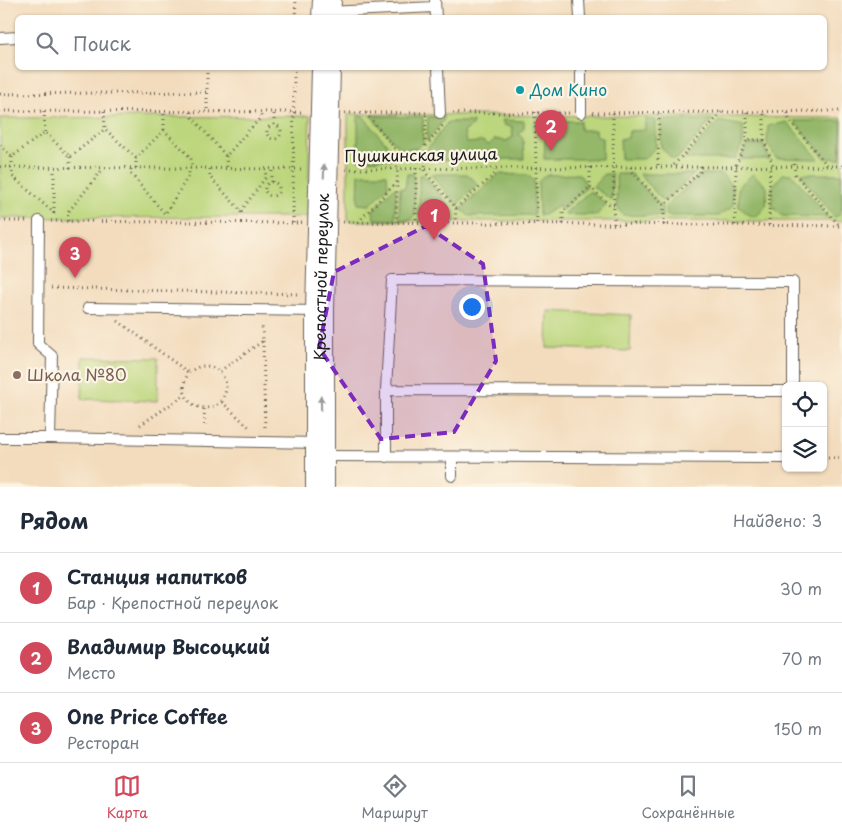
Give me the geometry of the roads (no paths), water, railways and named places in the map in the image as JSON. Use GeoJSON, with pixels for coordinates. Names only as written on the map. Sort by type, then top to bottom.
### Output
{"type":"FeatureCollection","features":[{"type":"Feature","properties":{"kind":"street","name":"Крепостной переулок"},"geometry":{"type":"LineString","coordinates":[[320,487],[321,450],[313,302],[323,222],[326,70]]}},
{"type":"Feature","properties":{"kind":"lane"},"geometry":{"type":"LineString","coordinates":[[579,0],[580,15]]}},
{"type":"Feature","properties":{"kind":"lane"},"geometry":{"type":"LineString","coordinates":[[326,10],[435,8]]}},
{"type":"Feature","properties":{"kind":"lane"},"geometry":{"type":"LineString","coordinates":[[0,38],[15,38]]}},
{"type":"Feature","properties":{"kind":"lane"},"geometry":{"type":"LineString","coordinates":[[438,70],[440,113]]}},
{"type":"Feature","properties":{"kind":"lane"},"geometry":{"type":"LineString","coordinates":[[581,70],[581,113]]}},
{"type":"Feature","properties":{"kind":"lane"},"geometry":{"type":"LineString","coordinates":[[39,221],[38,344],[52,356],[50,438]]}},
{"type":"Feature","properties":{"kind":"lane"},"geometry":{"type":"LineString","coordinates":[[386,457],[386,390],[392,280],[793,282],[793,382]]}},
{"type":"Feature","properties":{"kind":"lane"},"geometry":{"type":"LineString","coordinates":[[88,308],[262,310],[313,302]]}},
{"type":"Feature","properties":{"kind":"lane"},"geometry":{"type":"LineString","coordinates":[[386,390],[782,391]]}},
{"type":"Feature","properties":{"kind":"lane"},"geometry":{"type":"LineString","coordinates":[[0,438],[265,442],[386,457],[782,458]]}},
{"type":"Feature","properties":{"kind":"lane"},"geometry":{"type":"LineString","coordinates":[[452,457],[452,476]]}},
{"type":"Feature","properties":{"kind":"place","name":"Дом Кино"},"geometry":{"type":"Point","coordinates":[520,90]}},
{"type":"Feature","properties":{"kind":"place","name":"Владимир Высоцкий"},"geometry":{"type":"Point","coordinates":[551,151]}},
{"type":"Feature","properties":{"kind":"place","name":"Станция напитков"},"geometry":{"type":"Point","coordinates":[434,240]}},
{"type":"Feature","properties":{"kind":"place","name":"One Price Coffee"},"geometry":{"type":"Point","coordinates":[75,278]}},
{"type":"Feature","properties":{"kind":"place","name":"Школа №80"},"geometry":{"type":"Point","coordinates":[17,375]}}]}
